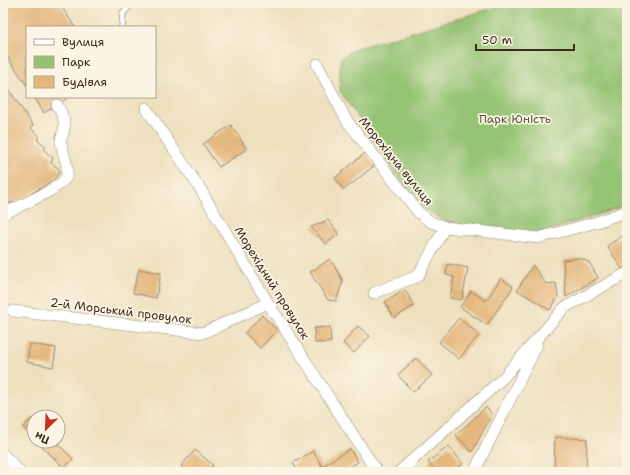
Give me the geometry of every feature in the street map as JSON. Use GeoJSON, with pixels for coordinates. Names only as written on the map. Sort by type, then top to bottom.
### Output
{"type":"FeatureCollection","features":[{"type":"Feature","properties":{"kind":"street","name":"Морехідна вулиця"},"geometry":{"type":"LineString","coordinates":[[317,64],[347,121],[419,213],[431,222],[445,227],[538,238],[597,222],[627,211]]}},
{"type":"Feature","properties":{"kind":"street"},"geometry":{"type":"LineString","coordinates":[[3,214],[64,182],[67,177],[68,171],[60,140],[64,130],[64,116],[57,101]]}},
{"type":"Feature","properties":{"kind":"street","name":"Морехідний провулок"},"geometry":{"type":"LineString","coordinates":[[146,108],[199,187],[268,303],[377,472]]}},
{"type":"Feature","properties":{"kind":"street"},"geometry":{"type":"LineString","coordinates":[[374,293],[418,276],[445,227]]}},
{"type":"Feature","properties":{"kind":"street"},"geometry":{"type":"LineString","coordinates":[[398,472],[502,379],[543,334],[564,308],[627,273]]}},
{"type":"Feature","properties":{"kind":"street","name":"2-й Морський провулок"},"geometry":{"type":"LineString","coordinates":[[8,310],[203,333],[268,303]]}},
{"type":"Feature","properties":{"kind":"street"},"geometry":{"type":"LineString","coordinates":[[474,472],[543,334]]}},
{"type":"Feature","properties":{"kind":"street"},"geometry":{"type":"LineString","coordinates":[[480,472],[490,451],[494,434]]}},
{"type":"Feature","properties":{"kind":"street"},"geometry":{"type":"LineString","coordinates":[[3,454],[20,472]]}},
{"type":"Feature","properties":{"kind":"lane"},"geometry":{"type":"LineString","coordinates":[[122,26],[123,13],[132,3]]}},
{"type":"Feature","properties":{"kind":"green space","name":"Парк Юність"},"geometry":{"type":"Polygon","coordinates":[[[510,3],[627,3],[627,205],[538,234],[451,224],[419,206],[340,91],[340,59],[354,49],[510,3]]]}},
{"type":"Feature","properties":{"kind":"building"},"geometry":{"type":"Polygon","coordinates":[[[3,3],[59,3],[74,26],[26,26],[26,84],[3,50],[3,3]]]}},
{"type":"Feature","properties":{"kind":"building"},"geometry":{"type":"Polygon","coordinates":[[[3,81],[33,125],[31,128],[40,137],[37,139],[46,147],[44,150],[53,158],[51,163],[58,168],[60,172],[53,180],[18,202],[8,203],[4,199],[3,194],[3,81]]]}},
{"type":"Feature","properties":{"kind":"building"},"geometry":{"type":"Polygon","coordinates":[[[35,98],[67,98],[44,113],[35,98]]]}},
{"type":"Feature","properties":{"kind":"building"},"geometry":{"type":"Polygon","coordinates":[[[231,125],[247,149],[219,167],[203,144],[231,125]]]}},
{"type":"Feature","properties":{"kind":"building"},"geometry":{"type":"Polygon","coordinates":[[[365,153],[375,165],[344,190],[335,178],[365,153]]]}},
{"type":"Feature","properties":{"kind":"building"},"geometry":{"type":"Polygon","coordinates":[[[328,220],[339,234],[326,244],[311,227],[328,220]]]}},
{"type":"Feature","properties":{"kind":"building"},"geometry":{"type":"Polygon","coordinates":[[[627,233],[627,266],[622,269],[607,246],[627,233]]]}},
{"type":"Feature","properties":{"kind":"building"},"geometry":{"type":"Polygon","coordinates":[[[579,258],[589,262],[598,278],[566,297],[563,260],[579,258]]]}},
{"type":"Feature","properties":{"kind":"building"},"geometry":{"type":"Polygon","coordinates":[[[330,259],[343,281],[336,301],[328,300],[310,272],[330,259]]]}},
{"type":"Feature","properties":{"kind":"building"},"geometry":{"type":"Polygon","coordinates":[[[448,264],[468,268],[462,300],[450,298],[454,277],[446,275],[448,264]]]}},
{"type":"Feature","properties":{"kind":"building"},"geometry":{"type":"Polygon","coordinates":[[[533,265],[546,284],[556,283],[558,297],[550,310],[517,290],[533,265]]]}},
{"type":"Feature","properties":{"kind":"building"},"geometry":{"type":"Polygon","coordinates":[[[139,269],[161,273],[156,298],[133,293],[139,269]]]}},
{"type":"Feature","properties":{"kind":"building"},"geometry":{"type":"Polygon","coordinates":[[[501,278],[513,287],[487,325],[460,307],[471,291],[486,301],[501,278]]]}},
{"type":"Feature","properties":{"kind":"building"},"geometry":{"type":"Polygon","coordinates":[[[405,290],[414,306],[394,318],[385,302],[405,290]]]}},
{"type":"Feature","properties":{"kind":"building"},"geometry":{"type":"Polygon","coordinates":[[[262,315],[277,330],[260,348],[245,333],[262,315]]]}},
{"type":"Feature","properties":{"kind":"building"},"geometry":{"type":"Polygon","coordinates":[[[459,318],[479,335],[459,359],[439,342],[459,318]]]}},
{"type":"Feature","properties":{"kind":"building"},"geometry":{"type":"Polygon","coordinates":[[[358,326],[370,336],[354,353],[343,343],[358,326]]]}},
{"type":"Feature","properties":{"kind":"building"},"geometry":{"type":"Polygon","coordinates":[[[330,327],[331,342],[315,343],[314,328],[330,327]]]}},
{"type":"Feature","properties":{"kind":"building"},"geometry":{"type":"Polygon","coordinates":[[[30,344],[56,348],[53,367],[27,362],[30,344]]]}},
{"type":"Feature","properties":{"kind":"building"},"geometry":{"type":"Polygon","coordinates":[[[416,358],[432,375],[413,392],[398,375],[416,358]]]}},
{"type":"Feature","properties":{"kind":"building"},"geometry":{"type":"Polygon","coordinates":[[[486,407],[492,414],[472,452],[456,435],[486,407]]]}},
{"type":"Feature","properties":{"kind":"building"},"geometry":{"type":"Polygon","coordinates":[[[555,437],[587,439],[586,472],[554,472],[555,437]]]}},
{"type":"Feature","properties":{"kind":"building"},"geometry":{"type":"Polygon","coordinates":[[[449,446],[463,464],[452,472],[436,472],[428,462],[449,446]]]}},
{"type":"Feature","properties":{"kind":"building"},"geometry":{"type":"Polygon","coordinates":[[[45,449],[63,449],[73,459],[64,468],[45,449]]]}},
{"type":"Feature","properties":{"kind":"building"},"geometry":{"type":"Polygon","coordinates":[[[350,449],[358,462],[342,472],[298,472],[293,463],[313,451],[322,466],[350,449]]]}},
{"type":"Feature","properties":{"kind":"building"},"geometry":{"type":"Polygon","coordinates":[[[195,450],[213,465],[208,472],[188,472],[181,466],[195,450]]]}}]}
